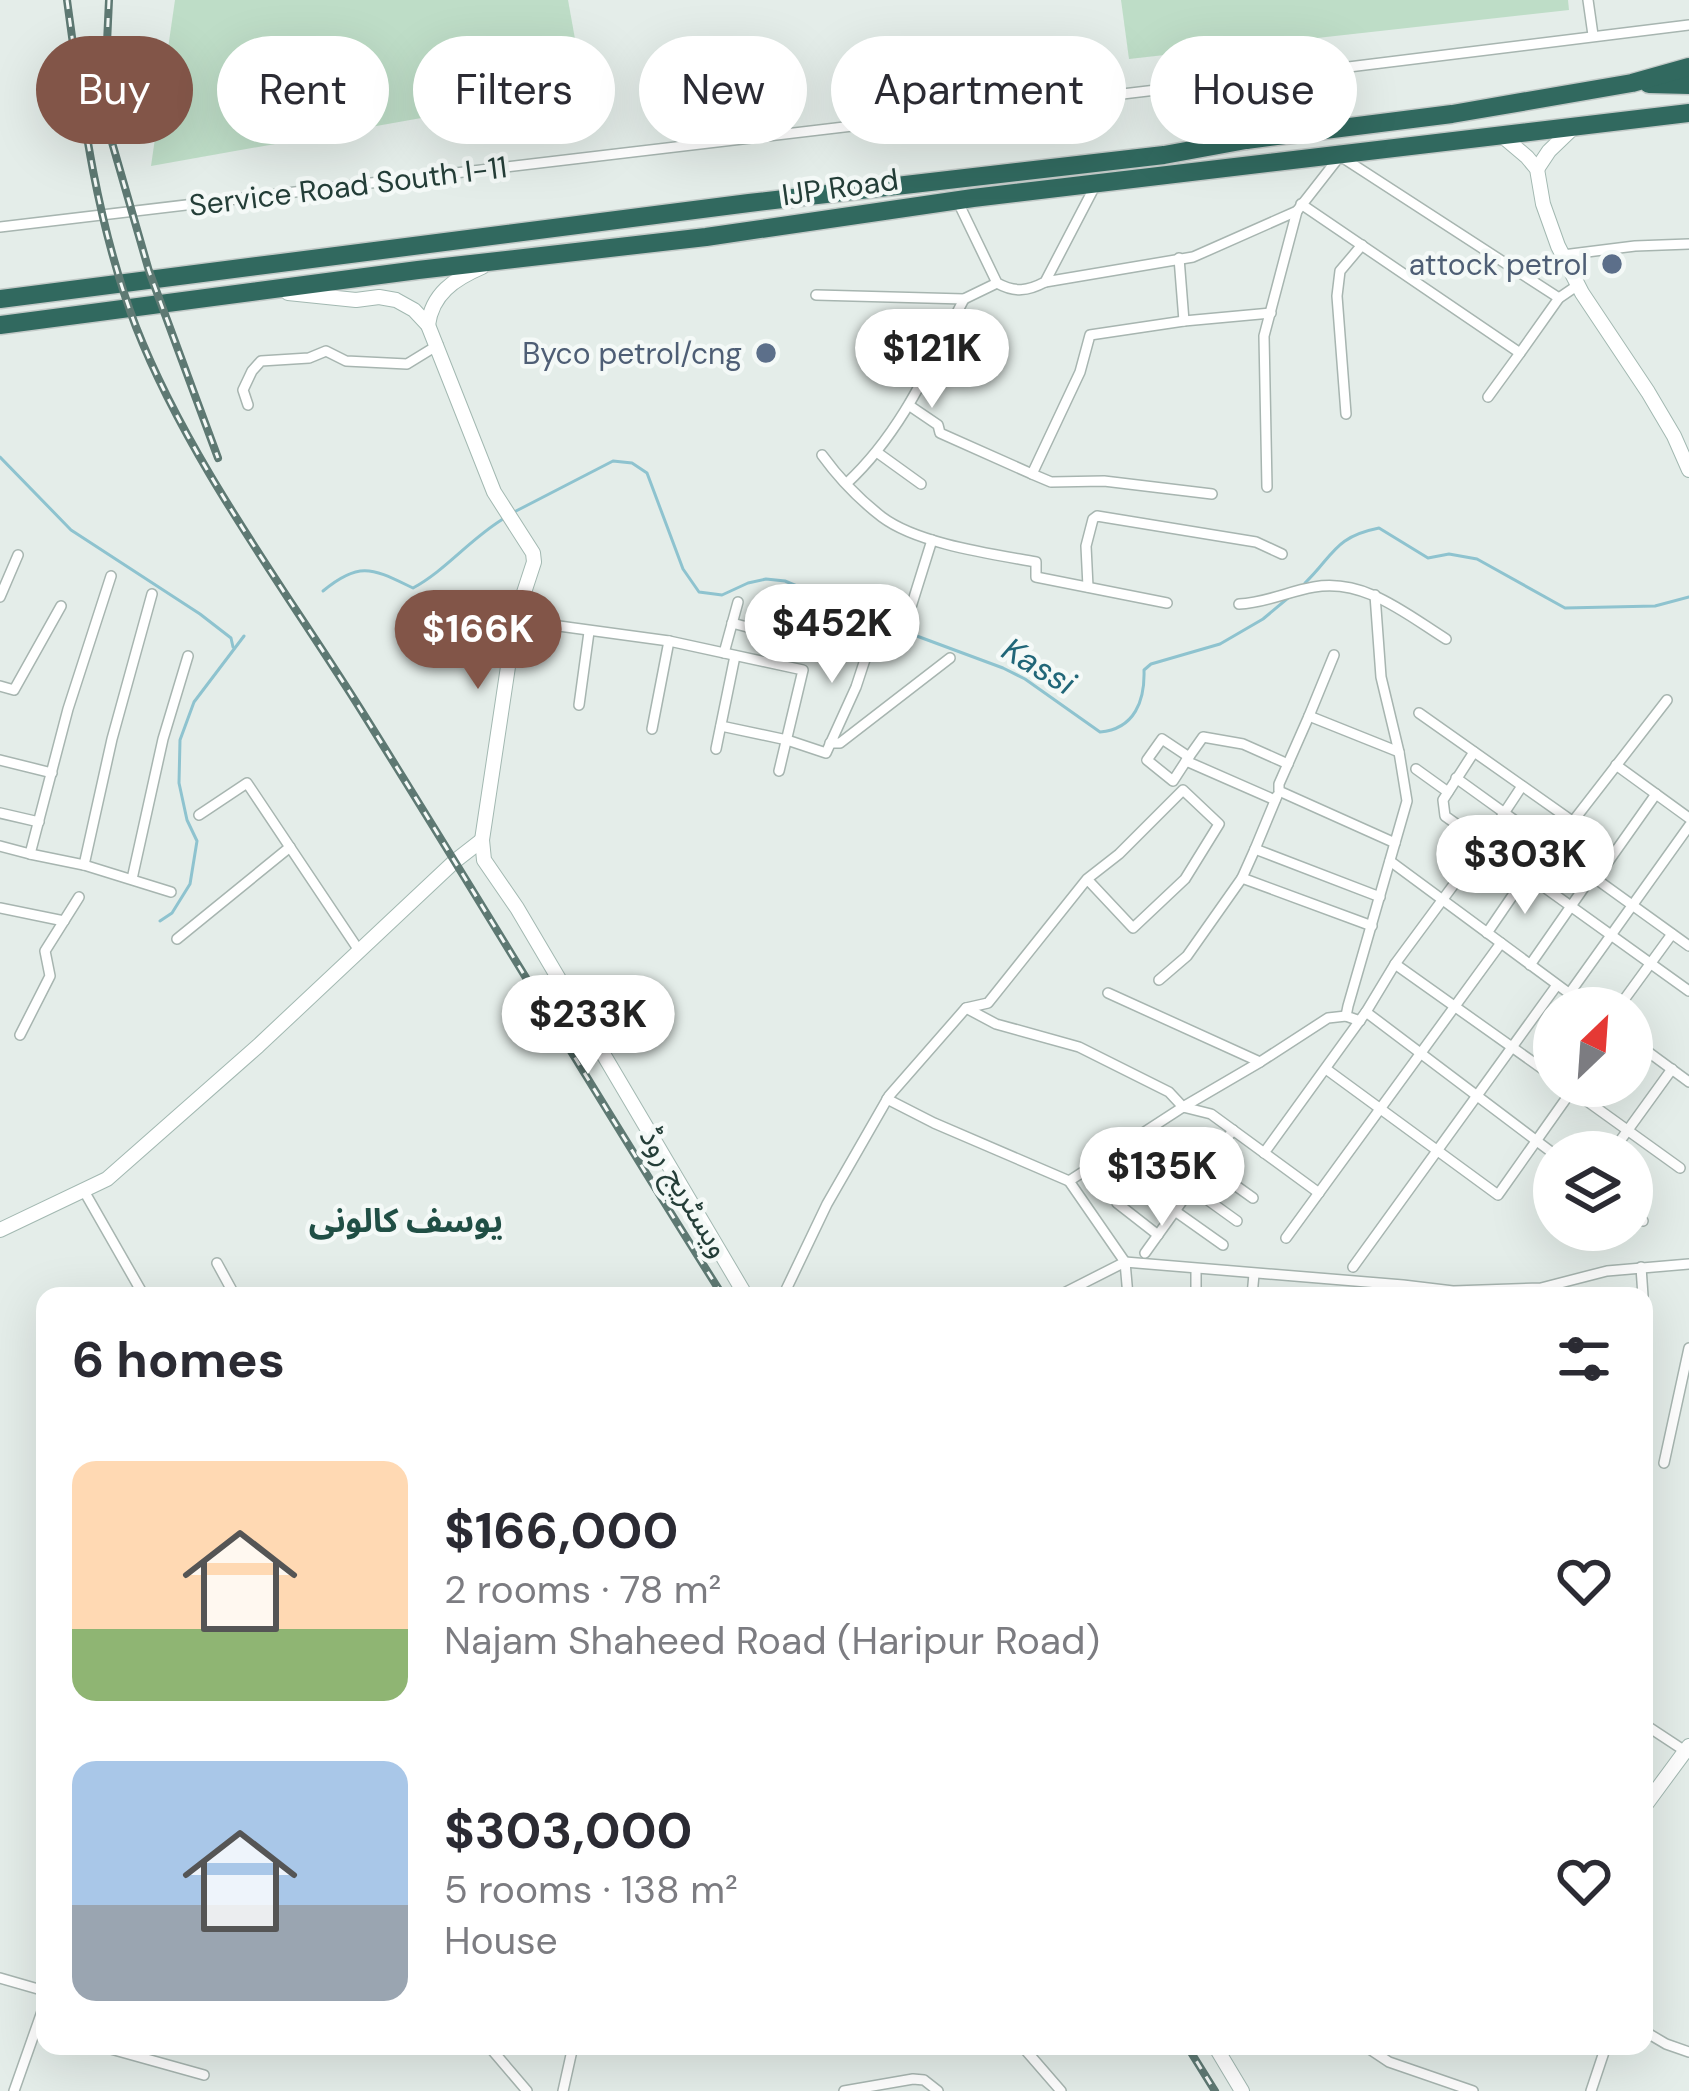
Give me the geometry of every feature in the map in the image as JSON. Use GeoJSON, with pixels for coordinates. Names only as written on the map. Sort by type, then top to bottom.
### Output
{"type":"FeatureCollection","features":[{"type":"Feature","properties":{"kind":"highway","name":"IJP Road"},"geometry":{"type":"LineString","coordinates":[[1357,127],[1632,83],[1689,67]]}},
{"type":"Feature","properties":{"kind":"highway","name":"IJP Road"},"geometry":{"type":"LineString","coordinates":[[1632,83],[1689,85]]}},
{"type":"Feature","properties":{"kind":"highway","name":"IJP Road"},"geometry":{"type":"LineString","coordinates":[[0,325],[658,243],[957,200],[1689,113]]}},
{"type":"Feature","properties":{"kind":"highway","name":"IJP Road"},"geometry":{"type":"LineString","coordinates":[[0,299],[1224,144]]}},
{"type":"Feature","properties":{"kind":"highway"},"geometry":{"type":"LineString","coordinates":[[749,203],[751,230]]}},
{"type":"Feature","properties":{"kind":"main road"},"geometry":{"type":"LineString","coordinates":[[1537,169],[1574,128]]}},
{"type":"Feature","properties":{"kind":"main road"},"geometry":{"type":"LineString","coordinates":[[1501,135],[1537,169],[1543,204],[1578,285],[1648,392],[1689,470]]}},
{"type":"Feature","properties":{"kind":"main road"},"geometry":{"type":"LineString","coordinates":[[428,325],[435,299],[449,285],[510,258]]}},
{"type":"Feature","properties":{"kind":"main road"},"geometry":{"type":"LineString","coordinates":[[0,1230],[107,1179],[482,840],[515,620],[534,562],[495,487],[438,345],[414,310],[380,297],[356,300],[271,291]]}},
{"type":"Feature","properties":{"kind":"main road","name":"ویسٹریج روڈ"},"geometry":{"type":"LineString","coordinates":[[482,840],[484,860],[741,1287]]}},
{"type":"Feature","properties":{"kind":"main road"},"geometry":{"type":"LineString","coordinates":[[1653,1790],[1687,1749]]}},
{"type":"Feature","properties":{"kind":"main road"},"geometry":{"type":"LineString","coordinates":[[1220,2055],[1242,2091]]}},
{"type":"Feature","properties":{"kind":"street"},"geometry":{"type":"LineString","coordinates":[[1588,0],[1593,35]]}},
{"type":"Feature","properties":{"kind":"street","name":"Service Road South I-11"},"geometry":{"type":"LineString","coordinates":[[1357,66],[1689,25]]}},
{"type":"Feature","properties":{"kind":"street","name":"Service Road South I-11"},"geometry":{"type":"LineString","coordinates":[[0,227],[1150,91]]}},
{"type":"Feature","properties":{"kind":"street"},"geometry":{"type":"LineString","coordinates":[[1267,487],[1264,336],[1299,208],[1340,156],[1559,298]]}},
{"type":"Feature","properties":{"kind":"street"},"geometry":{"type":"LineString","coordinates":[[1046,282],[1095,186]]}},
{"type":"Feature","properties":{"kind":"street"},"geometry":{"type":"LineString","coordinates":[[957,200],[997,283],[1010,290],[1031,290],[1046,282],[1193,257],[1299,208]]}},
{"type":"Feature","properties":{"kind":"street"},"geometry":{"type":"LineString","coordinates":[[1299,208],[1362,245],[1520,353]]}},
{"type":"Feature","properties":{"kind":"street"},"geometry":{"type":"LineString","coordinates":[[1563,255],[1689,244]]}},
{"type":"Feature","properties":{"kind":"street"},"geometry":{"type":"LineString","coordinates":[[1346,414],[1337,296],[1340,271],[1362,245]]}},
{"type":"Feature","properties":{"kind":"street"},"geometry":{"type":"LineString","coordinates":[[1179,258],[1184,321]]}},
{"type":"Feature","properties":{"kind":"street"},"geometry":{"type":"LineString","coordinates":[[816,295],[964,299],[997,283]]}},
{"type":"Feature","properties":{"kind":"street"},"geometry":{"type":"LineString","coordinates":[[1488,397],[1559,298],[1578,285]]}},
{"type":"Feature","properties":{"kind":"street"},"geometry":{"type":"LineString","coordinates":[[847,483],[878,453],[910,406],[964,299]]}},
{"type":"Feature","properties":{"kind":"street"},"geometry":{"type":"LineString","coordinates":[[1034,470],[1080,372],[1090,335],[1271,313]]}},
{"type":"Feature","properties":{"kind":"street"},"geometry":{"type":"LineString","coordinates":[[248,405],[243,390],[261,361],[309,358],[326,351],[346,361],[407,364],[438,345]]}},
{"type":"Feature","properties":{"kind":"street"},"geometry":{"type":"LineString","coordinates":[[910,406],[938,425],[940,433],[1034,470],[1051,482],[1104,481],[1212,494]]}},
{"type":"Feature","properties":{"kind":"street"},"geometry":{"type":"LineString","coordinates":[[878,453],[921,484]]}},
{"type":"Feature","properties":{"kind":"street"},"geometry":{"type":"LineString","coordinates":[[822,455],[884,519],[932,540],[1036,562],[1036,578],[1167,603]]}},
{"type":"Feature","properties":{"kind":"street"},"geometry":{"type":"LineString","coordinates":[[1088,587],[1085,546],[1097,516],[1256,542],[1282,554]]}},
{"type":"Feature","properties":{"kind":"street"},"geometry":{"type":"LineString","coordinates":[[906,623],[932,540]]}},
{"type":"Feature","properties":{"kind":"street"},"geometry":{"type":"LineString","coordinates":[[0,597],[18,555]]}},
{"type":"Feature","properties":{"kind":"street"},"geometry":{"type":"LineString","coordinates":[[30,854],[68,710],[111,576]]}},
{"type":"Feature","properties":{"kind":"street"},"geometry":{"type":"LineString","coordinates":[[1239,604],[1334,585],[1375,595],[1446,639]]}},
{"type":"Feature","properties":{"kind":"street"},"geometry":{"type":"LineString","coordinates":[[84,865],[152,594]]}},
{"type":"Feature","properties":{"kind":"street"},"geometry":{"type":"LineString","coordinates":[[1346,1016],[1407,802],[1381,677],[1375,595]]}},
{"type":"Feature","properties":{"kind":"street"},"geometry":{"type":"LineString","coordinates":[[716,749],[738,602]]}},
{"type":"Feature","properties":{"kind":"street"},"geometry":{"type":"LineString","coordinates":[[0,686],[14,690],[61,606]]}},
{"type":"Feature","properties":{"kind":"street"},"geometry":{"type":"LineString","coordinates":[[515,620],[669,641],[803,670]]}},
{"type":"Feature","properties":{"kind":"street"},"geometry":{"type":"LineString","coordinates":[[732,623],[866,658]]}},
{"type":"Feature","properties":{"kind":"street"},"geometry":{"type":"LineString","coordinates":[[579,705],[589,632]]}},
{"type":"Feature","properties":{"kind":"street"},"geometry":{"type":"LineString","coordinates":[[721,725],[826,753],[874,632]]}},
{"type":"Feature","properties":{"kind":"street"},"geometry":{"type":"LineString","coordinates":[[652,729],[669,641]]}},
{"type":"Feature","properties":{"kind":"street"},"geometry":{"type":"LineString","coordinates":[[779,771],[812,644]]}},
{"type":"Feature","properties":{"kind":"street"},"geometry":{"type":"LineString","coordinates":[[1159,980],[1187,956],[1242,878],[1334,655]]}},
{"type":"Feature","properties":{"kind":"street"},"geometry":{"type":"LineString","coordinates":[[132,879],[163,739],[188,656]]}},
{"type":"Feature","properties":{"kind":"street"},"geometry":{"type":"LineString","coordinates":[[830,743],[840,743],[950,658]]}},
{"type":"Feature","properties":{"kind":"street"},"geometry":{"type":"LineString","coordinates":[[1486,932],[1667,700]]}},
{"type":"Feature","properties":{"kind":"street"},"geometry":{"type":"LineString","coordinates":[[1419,713],[1572,821]]}},
{"type":"Feature","properties":{"kind":"street"},"geometry":{"type":"LineString","coordinates":[[1309,716],[1399,752]]}},
{"type":"Feature","properties":{"kind":"street"},"geometry":{"type":"LineString","coordinates":[[1288,764],[1244,744],[1203,737],[1188,759],[1173,781],[1147,760],[1162,739],[1188,759],[1395,843]]}},
{"type":"Feature","properties":{"kind":"street"},"geometry":{"type":"LineString","coordinates":[[1474,752],[1448,792],[1444,816],[1689,991]]}},
{"type":"Feature","properties":{"kind":"street"},"geometry":{"type":"LineString","coordinates":[[0,760],[52,773]]}},
{"type":"Feature","properties":{"kind":"street"},"geometry":{"type":"LineString","coordinates":[[1574,987],[1689,822],[1616,765]]}},
{"type":"Feature","properties":{"kind":"street"},"geometry":{"type":"LineString","coordinates":[[1416,769],[1448,792]]}},
{"type":"Feature","properties":{"kind":"street"},"geometry":{"type":"LineString","coordinates":[[1456,778],[1689,946]]}},
{"type":"Feature","properties":{"kind":"street"},"geometry":{"type":"LineString","coordinates":[[199,815],[247,783],[360,952]]}},
{"type":"Feature","properties":{"kind":"street"},"geometry":{"type":"LineString","coordinates":[[1264,1153],[1522,786]]}},
{"type":"Feature","properties":{"kind":"street"},"geometry":{"type":"LineString","coordinates":[[787,1287],[827,1204],[887,1099],[966,1008],[988,1003],[1087,879],[1183,790],[1220,824],[1184,879],[1133,928],[1087,879]]}},
{"type":"Feature","properties":{"kind":"street"},"geometry":{"type":"LineString","coordinates":[[1530,965],[1656,794]]}},
{"type":"Feature","properties":{"kind":"street"},"geometry":{"type":"LineString","coordinates":[[0,813],[39,821]]}},
{"type":"Feature","properties":{"kind":"street"},"geometry":{"type":"LineString","coordinates":[[0,846],[171,892]]}},
{"type":"Feature","properties":{"kind":"street"},"geometry":{"type":"LineString","coordinates":[[177,939],[290,847]]}},
{"type":"Feature","properties":{"kind":"street"},"geometry":{"type":"LineString","coordinates":[[1255,849],[1380,897]]}},
{"type":"Feature","properties":{"kind":"street"},"geometry":{"type":"LineString","coordinates":[[1390,861],[1560,987]]}},
{"type":"Feature","properties":{"kind":"street"},"geometry":{"type":"LineString","coordinates":[[1242,878],[1372,926]]}},
{"type":"Feature","properties":{"kind":"street"},"geometry":{"type":"LineString","coordinates":[[20,1035],[50,976],[45,951],[79,897]]}},
{"type":"Feature","properties":{"kind":"street"},"geometry":{"type":"LineString","coordinates":[[0,908],[64,921]]}},
{"type":"Feature","properties":{"kind":"street"},"geometry":{"type":"LineString","coordinates":[[1634,987],[1672,934]]}},
{"type":"Feature","properties":{"kind":"street"},"geometry":{"type":"LineString","coordinates":[[1286,1238],[1501,943]]}},
{"type":"Feature","properties":{"kind":"street"},"geometry":{"type":"LineString","coordinates":[[1396,964],[1533,1062]]}},
{"type":"Feature","properties":{"kind":"street"},"geometry":{"type":"LineString","coordinates":[[1354,1267],[1557,985]]}},
{"type":"Feature","properties":{"kind":"street"},"geometry":{"type":"LineString","coordinates":[[1108,993],[1260,1062]]}},
{"type":"Feature","properties":{"kind":"street"},"geometry":{"type":"LineString","coordinates":[[966,1008],[996,1024],[1079,1047],[1169,1092],[1183,1107],[1211,1114],[1319,1193]]}},
{"type":"Feature","properties":{"kind":"street"},"geometry":{"type":"LineString","coordinates":[[1070,1181],[1328,1018],[1346,1016],[1363,1016],[1420,1053],[1533,1139]]}},
{"type":"Feature","properties":{"kind":"street"},"geometry":{"type":"LineString","coordinates":[[1653,1055],[1689,1082]]}},
{"type":"Feature","properties":{"kind":"street"},"geometry":{"type":"LineString","coordinates":[[1326,1069],[1498,1195],[1533,1145]]}},
{"type":"Feature","properties":{"kind":"street"},"geometry":{"type":"LineString","coordinates":[[1628,1130],[1672,1069]]}},
{"type":"Feature","properties":{"kind":"street"},"geometry":{"type":"LineString","coordinates":[[887,1099],[1070,1181],[1125,1262],[1127,1287]]}},
{"type":"Feature","properties":{"kind":"street"},"geometry":{"type":"LineString","coordinates":[[1598,1107],[1680,1168]]}},
{"type":"Feature","properties":{"kind":"street"},"geometry":{"type":"LineString","coordinates":[[1145,1253],[1233,1130]]}},
{"type":"Feature","properties":{"kind":"street"},"geometry":{"type":"LineString","coordinates":[[1162,1133],[1253,1198]]}},
{"type":"Feature","properties":{"kind":"street"},"geometry":{"type":"LineString","coordinates":[[1144,1154],[1237,1221]]}},
{"type":"Feature","properties":{"kind":"street"},"geometry":{"type":"LineString","coordinates":[[1127,1177],[1222,1245]]}},
{"type":"Feature","properties":{"kind":"street"},"geometry":{"type":"LineString","coordinates":[[84,1191],[138,1287]]}},
{"type":"Feature","properties":{"kind":"street"},"geometry":{"type":"LineString","coordinates":[[1117,1203],[1158,1235]]}},
{"type":"Feature","properties":{"kind":"street"},"geometry":{"type":"LineString","coordinates":[[1076,1287],[1125,1262],[1387,1287]]}},
{"type":"Feature","properties":{"kind":"street"},"geometry":{"type":"LineString","coordinates":[[217,1263],[230,1287]]}},
{"type":"Feature","properties":{"kind":"street"},"geometry":{"type":"LineString","coordinates":[[1557,1287],[1607,1271],[1689,1264]]}},
{"type":"Feature","properties":{"kind":"street"},"geometry":{"type":"LineString","coordinates":[[1641,1267],[1642,1287]]}},
{"type":"Feature","properties":{"kind":"street"},"geometry":{"type":"LineString","coordinates":[[1196,1269],[1196,1287]]}},
{"type":"Feature","properties":{"kind":"street"},"geometry":{"type":"LineString","coordinates":[[1253,1287],[1254,1274]]}},
{"type":"Feature","properties":{"kind":"street"},"geometry":{"type":"LineString","coordinates":[[1308,1287],[1309,1279]]}},
{"type":"Feature","properties":{"kind":"street"},"geometry":{"type":"LineString","coordinates":[[1361,1282],[1361,1287]]}},
{"type":"Feature","properties":{"kind":"street"},"geometry":{"type":"LineString","coordinates":[[1664,1463],[1689,1348]]}},
{"type":"Feature","properties":{"kind":"street"},"geometry":{"type":"LineString","coordinates":[[1653,1729],[1687,1749]]}},
{"type":"Feature","properties":{"kind":"street"},"geometry":{"type":"LineString","coordinates":[[0,1978],[36,1988]]}},
{"type":"Feature","properties":{"kind":"street"},"geometry":{"type":"LineString","coordinates":[[1653,2036],[1689,2052]]}},
{"type":"Feature","properties":{"kind":"street"},"geometry":{"type":"LineString","coordinates":[[14,2091],[36,2039]]}},
{"type":"Feature","properties":{"kind":"street"},"geometry":{"type":"LineString","coordinates":[[132,2055],[203,2075]]}},
{"type":"Feature","properties":{"kind":"street"},"geometry":{"type":"LineString","coordinates":[[493,2055],[527,2091]]}},
{"type":"Feature","properties":{"kind":"street"},"geometry":{"type":"LineString","coordinates":[[562,2091],[571,2055]]}},
{"type":"Feature","properties":{"kind":"street"},"geometry":{"type":"LineString","coordinates":[[1030,2055],[1061,2091]]}},
{"type":"Feature","properties":{"kind":"street"},"geometry":{"type":"LineString","coordinates":[[1378,2055],[1473,2091]]}},
{"type":"Feature","properties":{"kind":"street"},"geometry":{"type":"LineString","coordinates":[[1591,2091],[1603,2055]]}},
{"type":"Feature","properties":{"kind":"street"},"geometry":{"type":"LineString","coordinates":[[844,2091],[913,2080],[924,2080],[938,2091]]}},
{"type":"Feature","properties":{"kind":"green space"},"geometry":{"type":"Polygon","coordinates":[[[175,0],[568,0],[574,36],[413,36],[413,119],[389,124],[389,36],[217,36],[217,144],[275,144],[151,166],[154,144],[193,144],[193,36],[170,36],[175,0]]]}},
{"type":"Feature","properties":{"kind":"green space"},"geometry":{"type":"Polygon","coordinates":[[[1121,0],[1568,0],[1569,10],[1336,36],[1150,36],[1150,57],[1129,59],[1121,0]]]}},
{"type":"Feature","properties":{"kind":"waterway"},"geometry":{"type":"LineString","coordinates":[[0,457],[71,530],[200,614],[231,638],[233,647]]}},
{"type":"Feature","properties":{"kind":"waterway","name":"Kassi"},"geometry":{"type":"LineString","coordinates":[[516,511],[613,461],[632,463],[647,473],[683,569],[699,592],[722,595],[748,583],[785,581],[1003,668],[1100,732],[1130,719],[1142,692],[1144,670],[1151,664],[1220,644],[1288,598]]}},
{"type":"Feature","properties":{"kind":"waterway","name":"Kassi"},"geometry":{"type":"LineString","coordinates":[[323,591],[357,571],[387,576],[413,588],[503,519]]}},
{"type":"Feature","properties":{"kind":"waterway","name":"Kassi"},"geometry":{"type":"LineString","coordinates":[[1305,583],[1343,542],[1379,528],[1428,558],[1449,554],[1477,559],[1565,608],[1655,606],[1689,597]]}},
{"type":"Feature","properties":{"kind":"waterway","name":"Kassi"},"geometry":{"type":"LineString","coordinates":[[160,921],[172,913],[190,884],[197,841],[179,783],[180,740],[194,702],[244,636]]}},
{"type":"Feature","properties":{"kind":"railway"},"geometry":{"type":"LineString","coordinates":[[67,0],[85,125],[110,247],[157,377],[210,475],[717,1287]]}},
{"type":"Feature","properties":{"kind":"railway"},"geometry":{"type":"LineString","coordinates":[[107,36],[109,0]]}},
{"type":"Feature","properties":{"kind":"railway"},"geometry":{"type":"LineString","coordinates":[[112,144],[149,271],[218,458]]}},
{"type":"Feature","properties":{"kind":"railway"},"geometry":{"type":"LineString","coordinates":[[1193,2055],[1215,2091]]}},
{"type":"Feature","properties":{"kind":"place","name":"attock petrol"},"geometry":{"type":"Point","coordinates":[1612,264]}},
{"type":"Feature","properties":{"kind":"place","name":"Byco petrol/cng"},"geometry":{"type":"Point","coordinates":[766,353]}},
{"type":"Feature","properties":{"kind":"district","name":"یوسف کالونی"},"geometry":{"type":"Point","coordinates":[406,1220]}}]}
